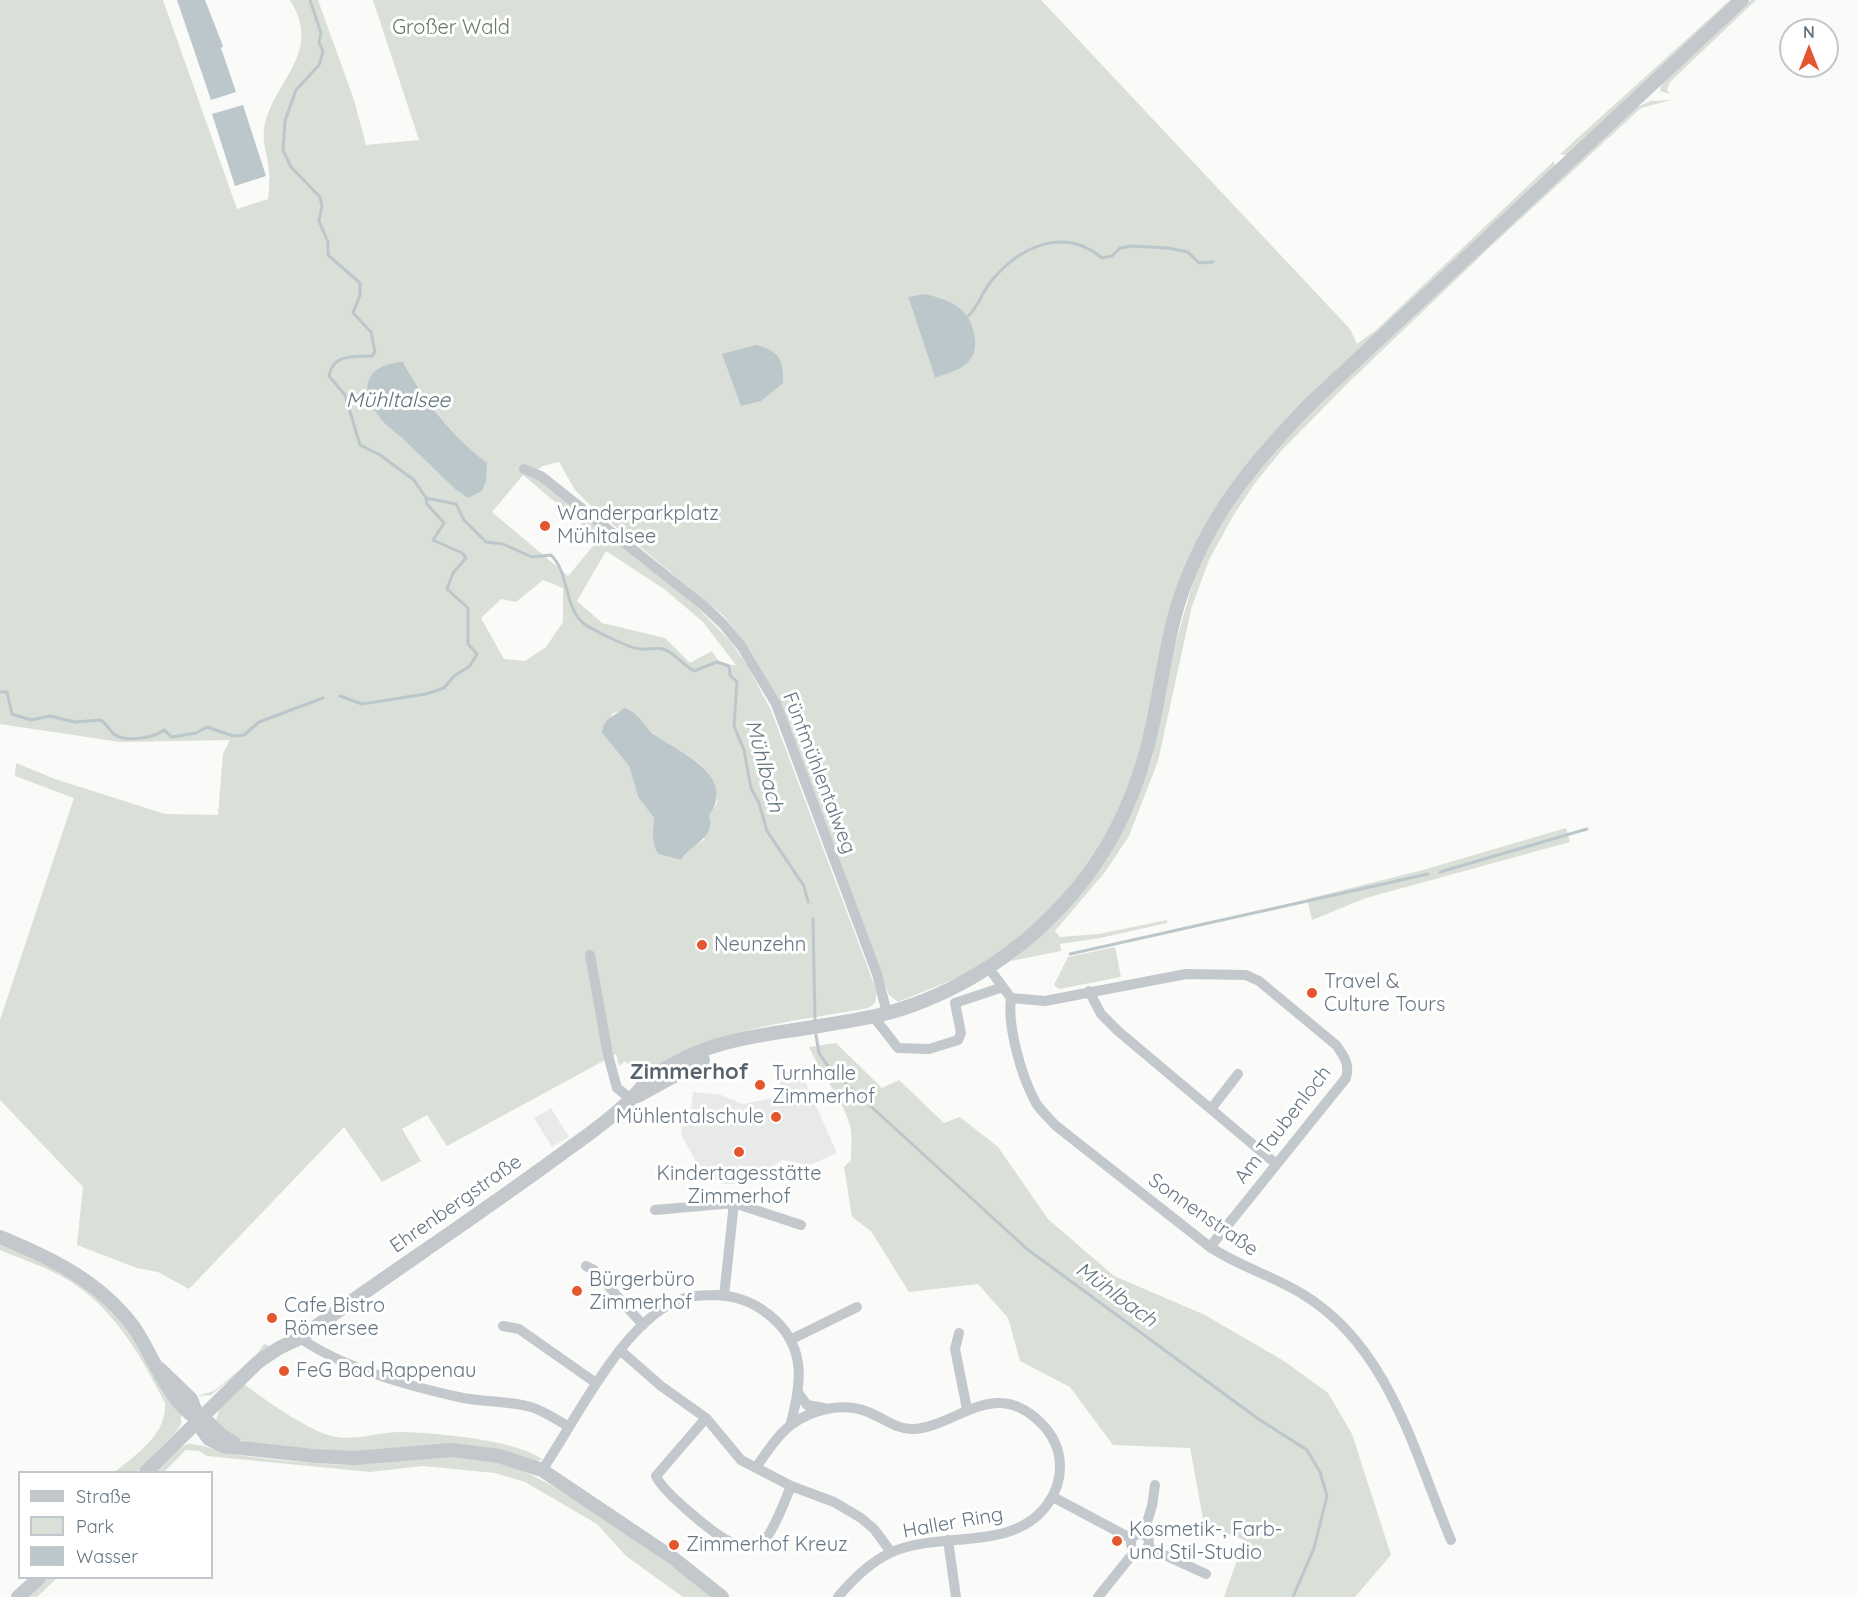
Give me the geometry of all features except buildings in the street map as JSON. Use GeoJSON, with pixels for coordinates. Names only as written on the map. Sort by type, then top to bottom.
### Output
{"type":"FeatureCollection","features":[{"type":"Feature","properties":{"kind":"street","name":"Ehrenbergstraße"},"geometry":{"type":"LineString","coordinates":[[148,1471],[258,1362],[300,1338],[490,1206],[590,1133],[631,1099],[655,1074],[693,1054],[739,1041],[880,1014],[922,1002],[988,967],[1047,920],[1068,900],[1114,837],[1133,793],[1147,751],[1166,651],[1179,601],[1198,554],[1227,501],[1263,452],[1399,320],[1742,0]]}},
{"type":"Feature","properties":{"kind":"street","name":"Fünfmühlentalweg"},"geometry":{"type":"LineString","coordinates":[[524,469],[541,476],[672,580],[723,624],[741,647],[776,704],[877,974],[880,1014]]}},
{"type":"Feature","properties":{"kind":"street"},"geometry":{"type":"LineString","coordinates":[[590,955],[608,1055],[617,1088],[631,1099]]}},
{"type":"Feature","properties":{"kind":"street"},"geometry":{"type":"LineString","coordinates":[[988,967],[1011,998]]}},
{"type":"Feature","properties":{"kind":"street","name":"Am Taubenloch"},"geometry":{"type":"LineString","coordinates":[[1011,998],[1045,1000],[1186,974],[1246,975],[1258,981],[1336,1045],[1344,1056],[1348,1069],[1346,1078],[1275,1163],[1210,1247]]}},
{"type":"Feature","properties":{"kind":"street"},"geometry":{"type":"LineString","coordinates":[[880,1014],[898,1048],[929,1049],[958,1040],[961,1033],[955,1003],[1003,987]]}},
{"type":"Feature","properties":{"kind":"street"},"geometry":{"type":"LineString","coordinates":[[1089,991],[1101,1014],[1118,1031],[1275,1163]]}},
{"type":"Feature","properties":{"kind":"street","name":"Sonnenstraße"},"geometry":{"type":"LineString","coordinates":[[1011,998],[1008,1016],[1029,1086],[1037,1105],[1055,1125],[1210,1247],[1233,1262],[1303,1294],[1337,1319],[1359,1344],[1399,1408],[1451,1540]]}},
{"type":"Feature","properties":{"kind":"street"},"geometry":{"type":"LineString","coordinates":[[1211,1109],[1238,1074]]}},
{"type":"Feature","properties":{"kind":"street"},"geometry":{"type":"LineString","coordinates":[[724,1296],[734,1203]]}},
{"type":"Feature","properties":{"kind":"street"},"geometry":{"type":"LineString","coordinates":[[655,1209],[734,1203],[801,1225]]}},
{"type":"Feature","properties":{"kind":"street"},"geometry":{"type":"LineString","coordinates":[[0,1237],[39,1253],[98,1287],[133,1326],[160,1369],[191,1399],[198,1420],[209,1439],[223,1446],[354,1458],[452,1450],[499,1456],[542,1470],[673,1558],[722,1597]]}},
{"type":"Feature","properties":{"kind":"street"},"geometry":{"type":"LineString","coordinates":[[586,1266],[594,1270],[643,1325]]}},
{"type":"Feature","properties":{"kind":"street"},"geometry":{"type":"LineString","coordinates":[[542,1470],[596,1383],[621,1351],[643,1325],[664,1308],[686,1297],[724,1296],[760,1307],[792,1339],[798,1364],[799,1395],[790,1425]]}},
{"type":"Feature","properties":{"kind":"street"},"geometry":{"type":"LineString","coordinates":[[792,1339],[857,1307]]}},
{"type":"Feature","properties":{"kind":"street"},"geometry":{"type":"LineString","coordinates":[[503,1326],[519,1329],[596,1383]]}},
{"type":"Feature","properties":{"kind":"street"},"geometry":{"type":"LineString","coordinates":[[959,1333],[955,1349],[967,1409]]}},
{"type":"Feature","properties":{"kind":"street"},"geometry":{"type":"LineString","coordinates":[[300,1338],[322,1351],[424,1390],[531,1407],[568,1426]]}},
{"type":"Feature","properties":{"kind":"street"},"geometry":{"type":"LineString","coordinates":[[621,1351],[661,1386],[706,1418],[741,1460],[791,1486],[834,1502],[861,1518],[874,1528],[891,1552]]}},
{"type":"Feature","properties":{"kind":"street","name":"Haller Ring"},"geometry":{"type":"LineString","coordinates":[[799,1395],[807,1405],[867,1411],[899,1427],[911,1429],[925,1428],[967,1409],[986,1404],[1014,1406],[1031,1414],[1045,1426],[1059,1454],[1060,1478],[1053,1497],[1029,1523],[1001,1534],[948,1540],[891,1552],[857,1575],[838,1597]]}},
{"type":"Feature","properties":{"kind":"street","name":"Haller Ring"},"geometry":{"type":"LineString","coordinates":[[756,1467],[790,1425],[824,1408]]}},
{"type":"Feature","properties":{"kind":"street"},"geometry":{"type":"LineString","coordinates":[[706,1418],[656,1476],[660,1486],[700,1520],[733,1543],[751,1546],[766,1539],[791,1486]]}},
{"type":"Feature","properties":{"kind":"street"},"geometry":{"type":"LineString","coordinates":[[1098,1597],[1135,1551],[1137,1537],[1152,1506],[1155,1485]]}},
{"type":"Feature","properties":{"kind":"street"},"geometry":{"type":"LineString","coordinates":[[1053,1497],[1148,1541],[1147,1547],[1142,1552],[1135,1551]]}},
{"type":"Feature","properties":{"kind":"street"},"geometry":{"type":"LineString","coordinates":[[948,1540],[956,1597]]}},
{"type":"Feature","properties":{"kind":"street"},"geometry":{"type":"LineString","coordinates":[[1147,1547],[1206,1574]]}},
{"type":"Feature","properties":{"kind":"street"},"geometry":{"type":"LineString","coordinates":[[18,1597],[38,1579]]}},
{"type":"Feature","properties":{"kind":"shaded area"},"geometry":{"type":"Polygon","coordinates":[[[800,1070],[837,1153],[810,1165],[782,1160],[747,1184],[725,1184],[710,1177],[695,1160],[681,1134],[684,1119],[690,1120],[693,1092],[721,1095],[743,1104],[782,1096],[778,1074],[800,1070]]]}},
{"type":"Feature","properties":{"kind":"shaded area"},"geometry":{"type":"Polygon","coordinates":[[[551,1108],[569,1137],[552,1147],[534,1118],[551,1108]]]}},
{"type":"Feature","properties":{"kind":"green space","name":"Großer Wald"},"geometry":{"type":"Polygon","coordinates":[[[0,0],[163,0],[237,209],[268,199],[269,174],[264,129],[276,96],[299,52],[301,36],[299,19],[290,0],[318,0],[354,100],[366,145],[419,140],[373,0],[1041,0],[1350,329],[1357,344],[1376,330],[1554,161],[1555,167],[1280,427],[1236,477],[1203,532],[1141,753],[1126,796],[1105,840],[1075,882],[1044,917],[1010,945],[964,975],[898,1002],[889,995],[776,696],[750,650],[725,617],[594,509],[575,490],[559,462],[543,466],[534,472],[696,606],[730,641],[747,665],[771,710],[877,992],[875,1003],[868,1008],[779,1023],[719,1038],[665,1061],[642,1078],[625,1061],[619,1066],[616,1054],[447,1146],[427,1115],[402,1129],[421,1161],[382,1182],[344,1127],[189,1289],[158,1272],[137,1268],[77,1245],[83,1187],[0,1100],[0,1020],[74,798],[15,776],[16,763],[55,779],[165,814],[218,815],[223,754],[230,740],[120,742],[0,724],[0,0]],[[908,298],[935,378],[965,365],[971,359],[908,298]],[[403,362],[378,415],[456,490],[468,498],[486,463],[440,417],[403,362]],[[523,475],[492,512],[568,576],[599,539],[523,475]],[[606,551],[577,601],[602,623],[665,638],[690,663],[712,651],[721,665],[736,665],[703,622],[664,589],[606,551]],[[543,580],[516,602],[501,599],[481,618],[504,659],[525,661],[546,647],[563,622],[563,588],[543,580]],[[630,710],[613,713],[602,733],[629,766],[638,797],[654,818],[653,841],[658,854],[681,860],[691,847],[704,840],[709,816],[717,803],[712,779],[696,761],[653,733],[630,710]]]}},
{"type":"Feature","properties":{"kind":"green space"},"geometry":{"type":"Polygon","coordinates":[[[1730,0],[1736,0],[1569,156],[1560,154],[1730,0]]]}},
{"type":"Feature","properties":{"kind":"green space"},"geometry":{"type":"Polygon","coordinates":[[[1751,0],[1756,0],[1670,82],[1667,90],[1670,94],[1660,91],[1662,83],[1751,0]]]}},
{"type":"Feature","properties":{"kind":"green space"},"geometry":{"type":"Polygon","coordinates":[[[1671,100],[1641,108],[1489,248],[1347,384],[1283,449],[1255,483],[1233,516],[1209,560],[1192,606],[1158,761],[1129,836],[1105,872],[1055,931],[1060,937],[1099,934],[1167,920],[1167,923],[1100,938],[1060,944],[1061,951],[1011,961],[1048,929],[1135,805],[1152,758],[1173,652],[1196,572],[1221,522],[1244,486],[1278,445],[1335,388],[1637,107],[1651,101],[1671,100]]]}},
{"type":"Feature","properties":{"kind":"green space"},"geometry":{"type":"Polygon","coordinates":[[[1566,828],[1570,842],[1366,898],[1312,920],[1307,899],[1423,870],[1566,828]]]}},
{"type":"Feature","properties":{"kind":"green space"},"geometry":{"type":"Polygon","coordinates":[[[1115,947],[1121,977],[1059,989],[1054,985],[1068,957],[1115,947]]]}},
{"type":"Feature","properties":{"kind":"green space"},"geometry":{"type":"Polygon","coordinates":[[[836,1043],[882,1088],[899,1080],[944,1123],[960,1117],[998,1147],[1048,1219],[1114,1276],[1205,1315],[1284,1361],[1328,1393],[1352,1434],[1391,1555],[1355,1597],[1224,1597],[1244,1540],[1204,1524],[1190,1448],[1113,1445],[1070,1387],[1020,1361],[1008,1318],[978,1284],[909,1292],[871,1231],[852,1217],[844,1167],[851,1160],[850,1126],[845,1112],[809,1047],[836,1043]]]}},
{"type":"Feature","properties":{"kind":"green space"},"geometry":{"type":"Polygon","coordinates":[[[0,1241],[51,1262],[119,1314],[181,1414],[181,1424],[176,1432],[138,1471],[116,1471],[141,1451],[156,1434],[161,1425],[165,1403],[136,1351],[113,1319],[85,1292],[52,1272],[0,1250],[0,1241]]]}},
{"type":"Feature","properties":{"kind":"green space"},"geometry":{"type":"Polygon","coordinates":[[[264,1344],[270,1346],[211,1395],[197,1396],[214,1391],[254,1358],[264,1344]]]}},
{"type":"Feature","properties":{"kind":"green space"},"geometry":{"type":"Polygon","coordinates":[[[244,1384],[298,1421],[331,1436],[349,1438],[404,1432],[455,1436],[514,1447],[542,1459],[535,1463],[520,1457],[363,1453],[253,1444],[231,1437],[218,1425],[216,1420],[220,1408],[244,1384]]]}},
{"type":"Feature","properties":{"kind":"green space"},"geometry":{"type":"Polygon","coordinates":[[[188,1444],[199,1445],[244,1456],[327,1464],[362,1464],[450,1456],[487,1460],[505,1465],[523,1471],[571,1497],[715,1597],[683,1597],[626,1556],[597,1524],[525,1482],[495,1473],[423,1466],[370,1472],[207,1456],[199,1451],[186,1450],[165,1471],[156,1471],[181,1447],[188,1444]]]}},
{"type":"Feature","properties":{"kind":"green space"},"geometry":{"type":"Polygon","coordinates":[[[45,1579],[56,1579],[37,1597],[26,1597],[45,1579]]]}},
{"type":"Feature","properties":{"kind":"water"},"geometry":{"type":"Polygon","coordinates":[[[177,0],[205,0],[223,46],[221,48],[236,92],[211,100],[177,0]]]}},
{"type":"Feature","properties":{"kind":"water"},"geometry":{"type":"Polygon","coordinates":[[[243,105],[266,176],[235,186],[212,114],[243,105]]]}},
{"type":"Feature","properties":{"kind":"water"},"geometry":{"type":"Polygon","coordinates":[[[925,294],[952,303],[959,308],[970,321],[975,340],[973,354],[968,363],[935,378],[908,297],[925,294]]]}},
{"type":"Feature","properties":{"kind":"water"},"geometry":{"type":"Polygon","coordinates":[[[756,345],[770,350],[778,357],[781,362],[783,383],[761,401],[741,406],[722,354],[756,345]]]}},
{"type":"Feature","properties":{"kind":"water","name":"Mühltalsee"},"geometry":{"type":"Polygon","coordinates":[[[403,362],[420,391],[440,417],[487,463],[486,481],[482,491],[468,498],[456,490],[378,415],[368,395],[367,386],[370,378],[381,367],[403,362]]]}},
{"type":"Feature","properties":{"kind":"water"},"geometry":{"type":"Polygon","coordinates":[[[624,708],[634,713],[655,735],[702,767],[711,777],[716,789],[716,802],[709,816],[709,830],[681,860],[658,854],[653,841],[654,818],[638,797],[629,766],[602,733],[607,720],[624,708]]]}},
{"type":"Feature","properties":{"kind":"waterway","name":"Mühlbach"},"geometry":{"type":"LineString","coordinates":[[310,0],[321,33],[319,42],[323,52],[319,65],[296,90],[285,121],[283,150],[291,167],[320,197],[322,206],[319,221],[328,242],[328,255],[360,283],[360,295],[353,313],[371,332],[375,352],[372,356],[340,360],[335,363],[329,376],[345,395],[360,445],[380,455],[414,480],[426,498],[456,504],[464,520],[486,542],[503,544],[532,557],[551,555],[561,571],[576,615],[586,625],[635,648],[660,648],[694,671],[717,662],[729,666],[730,675],[737,682],[734,726],[744,750],[751,788],[759,803],[767,831],[804,886],[808,902]]}},
{"type":"Feature","properties":{"kind":"waterway"},"geometry":{"type":"LineString","coordinates":[[968,316],[1000,271],[1027,251],[1041,245],[1056,242],[1071,243],[1087,248],[1102,258],[1112,256],[1120,248],[1132,246],[1168,248],[1188,252],[1199,263],[1213,262]]}},
{"type":"Feature","properties":{"kind":"waterway"},"geometry":{"type":"LineString","coordinates":[[340,696],[362,704],[426,694],[444,688],[454,676],[470,666],[477,654],[468,644],[468,608],[447,589],[453,573],[466,558],[462,553],[433,540],[444,523],[427,504],[426,499]]}},
{"type":"Feature","properties":{"kind":"waterway"},"geometry":{"type":"LineString","coordinates":[[0,692],[7,692],[12,714],[31,720],[50,716],[75,722],[101,720],[114,734],[132,739],[147,737],[164,730],[172,737],[196,733],[207,727],[233,736],[244,735],[259,722],[323,698]]}},
{"type":"Feature","properties":{"kind":"waterway"},"geometry":{"type":"LineString","coordinates":[[1440,872],[1587,829]]}},
{"type":"Feature","properties":{"kind":"waterway"},"geometry":{"type":"LineString","coordinates":[[1070,954],[1428,874]]}},
{"type":"Feature","properties":{"kind":"waterway","name":"Mühlbach"},"geometry":{"type":"LineString","coordinates":[[813,919],[815,1019]]}},
{"type":"Feature","properties":{"kind":"waterway","name":"Mühlbach"},"geometry":{"type":"LineString","coordinates":[[816,1035],[819,1053],[830,1069],[1027,1249],[1257,1418],[1307,1450],[1320,1472],[1327,1496],[1314,1548],[1293,1597]]}},
{"type":"Feature","properties":{"kind":"place","name":"Wanderparkplatz Mühltalsee"},"geometry":{"type":"Point","coordinates":[545,526]}},
{"type":"Feature","properties":{"kind":"place","name":"Neunzehn"},"geometry":{"type":"Point","coordinates":[702,945]}},
{"type":"Feature","properties":{"kind":"place","name":"Travel & Culture Tours"},"geometry":{"type":"Point","coordinates":[1312,993]}},
{"type":"Feature","properties":{"kind":"place","name":"Turnhalle Zimmerhof"},"geometry":{"type":"Point","coordinates":[760,1085]}},
{"type":"Feature","properties":{"kind":"place","name":"Mühlentalschule"},"geometry":{"type":"Point","coordinates":[776,1117]}},
{"type":"Feature","properties":{"kind":"place","name":"Kindertagesstätte Zimmerhof"},"geometry":{"type":"Point","coordinates":[739,1152]}},
{"type":"Feature","properties":{"kind":"place","name":"Bürgerbüro Zimmerhof"},"geometry":{"type":"Point","coordinates":[577,1291]}},
{"type":"Feature","properties":{"kind":"place","name":"Cafe Bistro Römersee"},"geometry":{"type":"Point","coordinates":[272,1318]}},
{"type":"Feature","properties":{"kind":"place","name":"FeG Bad Rappenau"},"geometry":{"type":"Point","coordinates":[284,1371]}},
{"type":"Feature","properties":{"kind":"place","name":"Kosmetik-, Farb- und Stil-Studio"},"geometry":{"type":"Point","coordinates":[1117,1541]}},
{"type":"Feature","properties":{"kind":"place","name":"Zimmerhof Kreuz"},"geometry":{"type":"Point","coordinates":[674,1545]}},
{"type":"Feature","properties":{"kind":"district","name":"Zimmerhof"},"geometry":{"type":"Point","coordinates":[689,1072]}}]}
